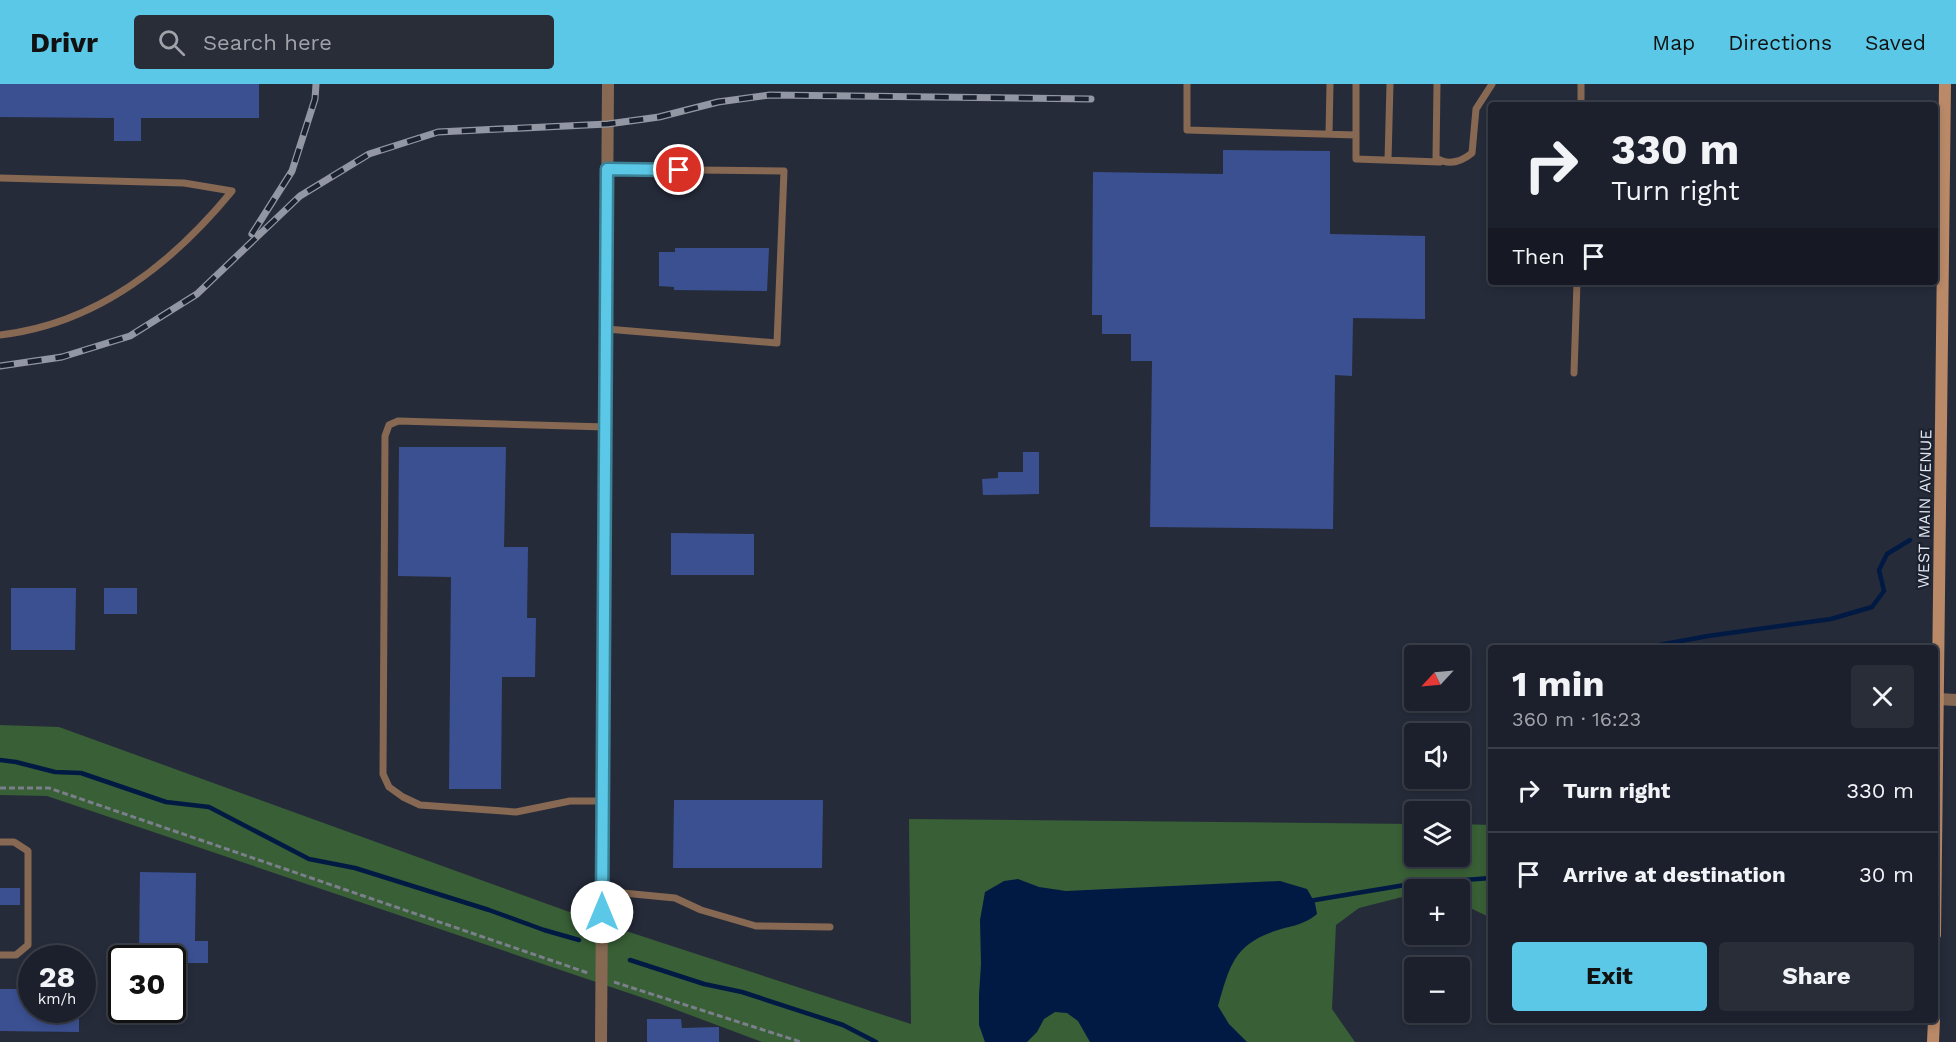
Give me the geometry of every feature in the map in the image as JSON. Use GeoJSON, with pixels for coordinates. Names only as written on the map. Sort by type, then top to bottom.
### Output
{"type":"FeatureCollection","features":[{"type":"Feature","properties":{"kind":"main road","name":"WEST MAIN AVENUE"},"geometry":{"type":"LineString","coordinates":[[1938,759],[1945,84]]}},
{"type":"Feature","properties":{"kind":"main road"},"geometry":{"type":"LineString","coordinates":[[1933,1042],[1934,1023]]}},
{"type":"Feature","properties":{"kind":"street"},"geometry":{"type":"LineString","coordinates":[[601,1042],[608,84]]}},
{"type":"Feature","properties":{"kind":"street"},"geometry":{"type":"LineString","coordinates":[[1939,699],[1956,700]]}},
{"type":"Feature","properties":{"kind":"lane"},"geometry":{"type":"LineString","coordinates":[[1187,84],[1187,130],[1356,135]]}},
{"type":"Feature","properties":{"kind":"lane"},"geometry":{"type":"LineString","coordinates":[[1329,134],[1330,84]]}},
{"type":"Feature","properties":{"kind":"lane"},"geometry":{"type":"LineString","coordinates":[[1356,84],[1356,159],[1443,162],[1456,162],[1472,153],[1476,109],[1492,84]]}},
{"type":"Feature","properties":{"kind":"lane"},"geometry":{"type":"LineString","coordinates":[[1388,160],[1390,84]]}},
{"type":"Feature","properties":{"kind":"lane"},"geometry":{"type":"LineString","coordinates":[[1437,84],[1436,158],[1443,162]]}},
{"type":"Feature","properties":{"kind":"lane"},"geometry":{"type":"LineString","coordinates":[[1581,84],[1581,102]]}},
{"type":"Feature","properties":{"kind":"lane"},"geometry":{"type":"LineString","coordinates":[[606,329],[777,343],[784,171],[607,169]]}},
{"type":"Feature","properties":{"kind":"lane"},"geometry":{"type":"LineString","coordinates":[[0,178],[184,183],[232,191],[181,248],[137,282],[98,307],[48,326],[0,335]]}},
{"type":"Feature","properties":{"kind":"lane"},"geometry":{"type":"LineString","coordinates":[[1574,373],[1577,285]]}},
{"type":"Feature","properties":{"kind":"lane"},"geometry":{"type":"LineString","coordinates":[[603,801],[570,801],[516,812],[420,805],[389,787],[383,774],[385,436],[389,425],[398,421],[606,427]]}},
{"type":"Feature","properties":{"kind":"lane"},"geometry":{"type":"LineString","coordinates":[[0,842],[14,842],[28,851],[28,945],[16,955],[0,955]]}},
{"type":"Feature","properties":{"kind":"lane"},"geometry":{"type":"LineString","coordinates":[[602,891],[675,898],[701,910],[756,926],[830,927]]}},
{"type":"Feature","properties":{"kind":"path"},"geometry":{"type":"LineString","coordinates":[[0,788],[49,788],[602,978],[801,1042]]}},
{"type":"Feature","properties":{"kind":"green space"},"geometry":{"type":"Polygon","coordinates":[[[0,725],[59,727],[586,918],[911,1024],[909,819],[1404,824],[1404,867],[1470,867],[1470,824],[1488,825],[1488,917],[1470,908],[1470,879],[1404,879],[1404,897],[1359,908],[1336,925],[1332,1009],[1355,1042],[762,1042],[658,1003],[47,796],[0,795],[0,725]]]}},
{"type":"Feature","properties":{"kind":"water"},"geometry":{"type":"Polygon","coordinates":[[[1018,879],[1039,887],[1066,891],[1280,881],[1307,889],[1315,903],[1317,914],[1303,923],[1263,936],[1243,949],[1236,958],[1226,979],[1218,1006],[1229,1024],[1247,1042],[1090,1042],[1078,1021],[1067,1013],[1055,1012],[1044,1019],[1037,1032],[1027,1042],[985,1042],[979,1025],[979,995],[980,920],[985,892],[1004,881],[1018,879]]]}},
{"type":"Feature","properties":{"kind":"building"},"geometry":{"type":"Polygon","coordinates":[[[0,84],[259,84],[259,118],[141,118],[141,141],[114,141],[114,118],[0,117],[0,84]]]}},
{"type":"Feature","properties":{"kind":"building"},"geometry":{"type":"Polygon","coordinates":[[[1223,150],[1330,151],[1330,234],[1425,236],[1425,319],[1353,318],[1352,376],[1335,375],[1333,529],[1150,527],[1152,361],[1131,361],[1131,334],[1102,334],[1102,315],[1092,315],[1093,172],[1223,174],[1223,150]]]}},
{"type":"Feature","properties":{"kind":"building"},"geometry":{"type":"Polygon","coordinates":[[[675,248],[769,248],[767,291],[674,290],[674,287],[659,286],[659,252],[675,252],[675,248]]]}},
{"type":"Feature","properties":{"kind":"building"},"geometry":{"type":"Polygon","coordinates":[[[399,447],[506,447],[504,547],[528,547],[527,618],[536,618],[535,677],[502,677],[501,789],[449,789],[451,577],[398,576],[399,447]]]}},
{"type":"Feature","properties":{"kind":"building"},"geometry":{"type":"Polygon","coordinates":[[[1023,452],[1039,452],[1039,494],[983,495],[982,479],[998,478],[998,472],[1023,472],[1023,452]]]}},
{"type":"Feature","properties":{"kind":"building"},"geometry":{"type":"Polygon","coordinates":[[[671,533],[754,534],[754,575],[671,575],[671,533]]]}},
{"type":"Feature","properties":{"kind":"building"},"geometry":{"type":"Polygon","coordinates":[[[11,588],[76,588],[75,650],[11,650],[11,588]]]}},
{"type":"Feature","properties":{"kind":"building"},"geometry":{"type":"Polygon","coordinates":[[[104,588],[137,588],[137,614],[104,614],[104,588]]]}},
{"type":"Feature","properties":{"kind":"building"},"geometry":{"type":"Polygon","coordinates":[[[674,800],[823,800],[822,868],[673,868],[674,800]]]}},
{"type":"Feature","properties":{"kind":"building"},"geometry":{"type":"Polygon","coordinates":[[[140,872],[196,873],[195,941],[208,941],[208,963],[186,963],[186,945],[139,945],[140,872]]]}},
{"type":"Feature","properties":{"kind":"building"},"geometry":{"type":"Polygon","coordinates":[[[0,888],[20,888],[20,905],[0,905],[0,888]]]}},
{"type":"Feature","properties":{"kind":"building"},"geometry":{"type":"Polygon","coordinates":[[[0,989],[18,989],[18,1023],[79,1023],[79,1032],[0,1031],[0,989]]]}},
{"type":"Feature","properties":{"kind":"building"},"geometry":{"type":"Polygon","coordinates":[[[647,1019],[681,1019],[682,1028],[719,1027],[719,1042],[647,1042],[647,1019]]]}},
{"type":"Feature","properties":{"kind":"waterway"},"geometry":{"type":"LineString","coordinates":[[1659,645],[1831,619],[1872,607],[1884,591],[1879,570],[1887,554],[1910,540]]}},
{"type":"Feature","properties":{"kind":"waterway"},"geometry":{"type":"LineString","coordinates":[[0,760],[55,772],[81,773],[166,802],[209,807],[309,859],[355,868],[579,940]]}},
{"type":"Feature","properties":{"kind":"waterway"},"geometry":{"type":"LineString","coordinates":[[1309,901],[1411,884],[1488,878]]}},
{"type":"Feature","properties":{"kind":"waterway"},"geometry":{"type":"LineString","coordinates":[[630,960],[704,984],[742,992],[843,1025],[876,1042]]}},
{"type":"Feature","properties":{"kind":"railway"},"geometry":{"type":"LineString","coordinates":[[252,234],[292,171],[315,99],[316,84]]}},
{"type":"Feature","properties":{"kind":"railway"},"geometry":{"type":"LineString","coordinates":[[0,366],[62,357],[130,336],[197,294],[300,196],[369,154],[438,132],[608,124],[659,117],[718,102],[770,95],[1091,99]]}},
{"type":"Feature","properties":{"kind":"route"},"geometry":{"type":"LineString","coordinates":[[602,912],[607,169],[679,170]]}}]}
